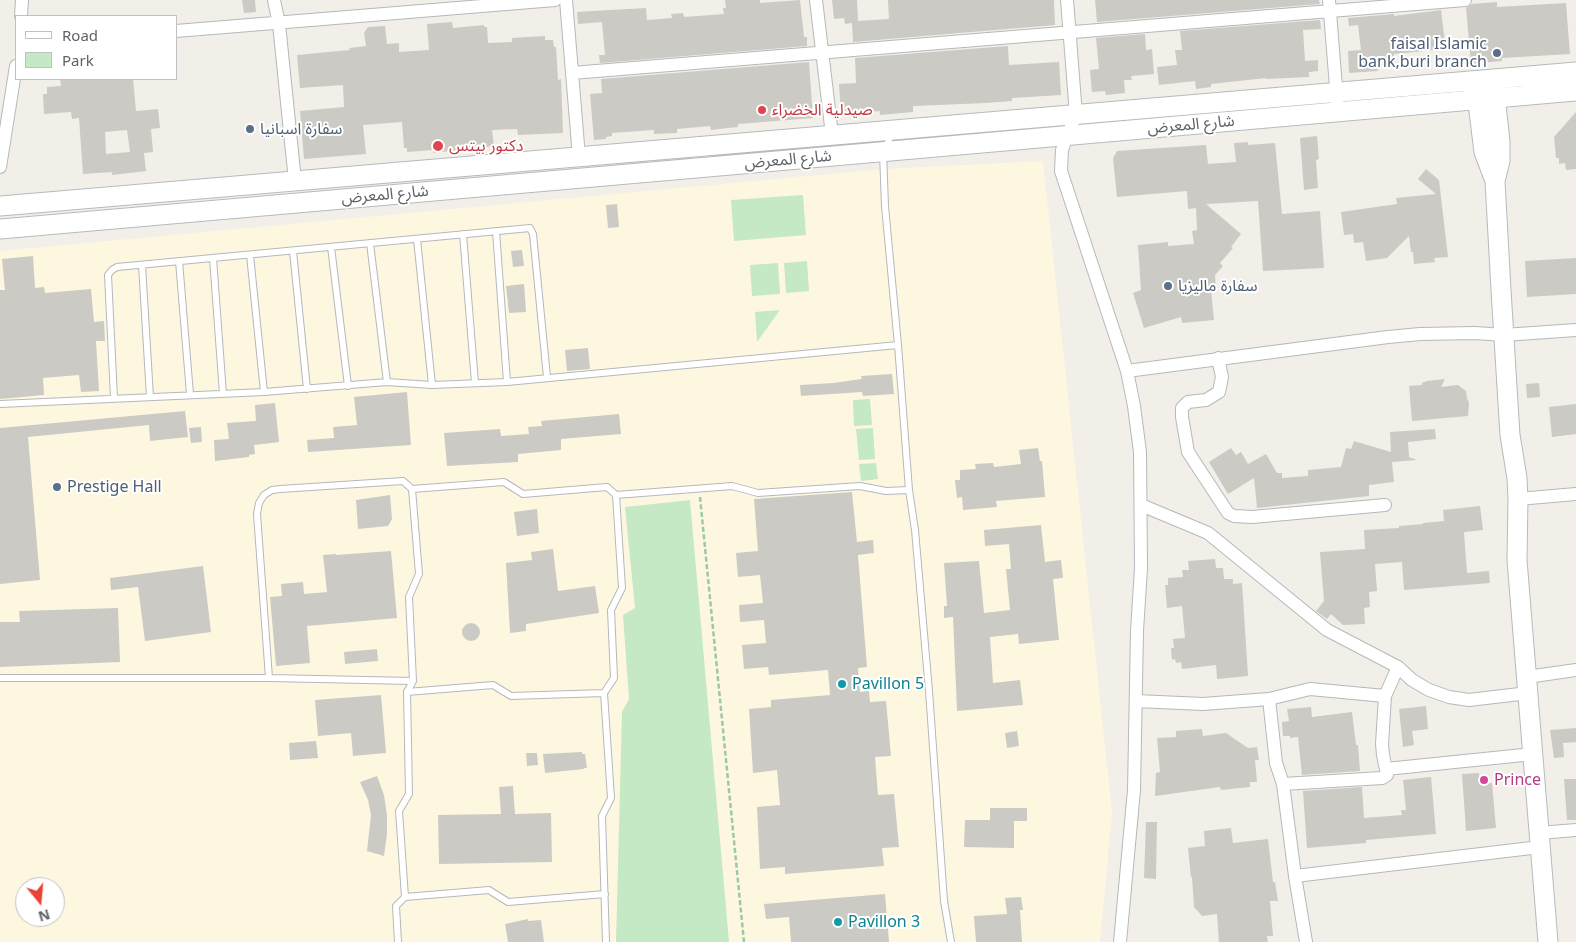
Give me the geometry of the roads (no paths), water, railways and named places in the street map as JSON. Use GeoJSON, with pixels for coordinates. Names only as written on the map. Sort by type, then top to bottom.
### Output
{"type":"FeatureCollection","features":[{"type":"Feature","properties":{"kind":"main road","name":"شارع المعرض"},"geometry":{"type":"LineString","coordinates":[[0,206],[1576,72]]}},
{"type":"Feature","properties":{"kind":"main road"},"geometry":{"type":"LineString","coordinates":[[1484,80],[1486,99],[1484,152],[1495,181],[1510,435],[1517,478],[1518,560],[1548,942]]}},
{"type":"Feature","properties":{"kind":"main road","name":"شارع المعرض"},"geometry":{"type":"LineString","coordinates":[[0,229],[1576,91]]}},
{"type":"Feature","properties":{"kind":"main road"},"geometry":{"type":"LineString","coordinates":[[820,157],[825,136]]}},
{"type":"Feature","properties":{"kind":"main road"},"geometry":{"type":"LineString","coordinates":[[529,161],[531,183]]}},
{"type":"Feature","properties":{"kind":"main road"},"geometry":{"type":"LineString","coordinates":[[1510,435],[1507,460],[1507,501],[1518,560]]}},
{"type":"Feature","properties":{"kind":"street"},"geometry":{"type":"LineString","coordinates":[[21,15],[22,0]]}},
{"type":"Feature","properties":{"kind":"street"},"geometry":{"type":"LineString","coordinates":[[274,0],[279,24],[295,181]]}},
{"type":"Feature","properties":{"kind":"street"},"geometry":{"type":"LineString","coordinates":[[178,31],[555,0]]}},
{"type":"Feature","properties":{"kind":"street"},"geometry":{"type":"LineString","coordinates":[[566,0],[579,157]]}},
{"type":"Feature","properties":{"kind":"street"},"geometry":{"type":"LineString","coordinates":[[816,0],[823,52],[825,136]]}},
{"type":"Feature","properties":{"kind":"street"},"geometry":{"type":"LineString","coordinates":[[1067,0],[1076,115],[1067,136],[1061,163],[1063,179],[1127,371],[1140,452],[1140,568],[1134,790],[1120,942]]}},
{"type":"Feature","properties":{"kind":"street"},"geometry":{"type":"LineString","coordinates":[[572,73],[1069,32],[1329,5],[1465,0]]}},
{"type":"Feature","properties":{"kind":"street"},"geometry":{"type":"LineString","coordinates":[[1329,5],[1338,112]]}},
{"type":"Feature","properties":{"kind":"street"},"geometry":{"type":"LineString","coordinates":[[0,167],[15,72]]}},
{"type":"Feature","properties":{"kind":"street"},"geometry":{"type":"LineString","coordinates":[[1127,371],[1404,335],[1475,333],[1504,335],[1576,330]]}},
{"type":"Feature","properties":{"kind":"street"},"geometry":{"type":"LineString","coordinates":[[1218,358],[1222,378],[1219,392],[1206,400],[1188,402],[1182,408],[1182,416],[1188,452],[1228,513],[1234,516],[1252,518],[1385,505]]}},
{"type":"Feature","properties":{"kind":"street"},"geometry":{"type":"LineString","coordinates":[[1518,499],[1576,494]]}},
{"type":"Feature","properties":{"kind":"street"},"geometry":{"type":"LineString","coordinates":[[1141,505],[1208,533],[1327,630],[1398,667],[1420,685],[1438,694],[1469,700],[1576,670]]}},
{"type":"Feature","properties":{"kind":"street"},"geometry":{"type":"LineString","coordinates":[[1283,784],[1382,778],[1388,774],[1382,744],[1385,696],[1398,667]]}},
{"type":"Feature","properties":{"kind":"street"},"geometry":{"type":"LineString","coordinates":[[1136,701],[1202,704],[1269,699],[1310,688],[1385,696]]}},
{"type":"Feature","properties":{"kind":"street"},"geometry":{"type":"LineString","coordinates":[[1269,699],[1276,763],[1283,784],[1306,942]]}},
{"type":"Feature","properties":{"kind":"street"},"geometry":{"type":"LineString","coordinates":[[1386,769],[1533,754]]}},
{"type":"Feature","properties":{"kind":"street"},"geometry":{"type":"LineString","coordinates":[[1295,876],[1540,840],[1576,830]]}},
{"type":"Feature","properties":{"kind":"lane"},"geometry":{"type":"LineString","coordinates":[[894,130],[883,152],[885,206],[909,490],[915,530],[930,691],[944,900],[951,942]]}},
{"type":"Feature","properties":{"kind":"lane"},"geometry":{"type":"LineString","coordinates":[[114,398],[108,275],[117,267],[530,228],[533,234],[547,378]]}},
{"type":"Feature","properties":{"kind":"lane"},"geometry":{"type":"LineString","coordinates":[[496,231],[507,382]]}},
{"type":"Feature","properties":{"kind":"lane"},"geometry":{"type":"LineString","coordinates":[[463,234],[475,383]]}},
{"type":"Feature","properties":{"kind":"lane"},"geometry":{"type":"LineString","coordinates":[[417,239],[432,385]]}},
{"type":"Feature","properties":{"kind":"lane"},"geometry":{"type":"LineString","coordinates":[[370,243],[387,382]]}},
{"type":"Feature","properties":{"kind":"lane"},"geometry":{"type":"LineString","coordinates":[[331,247],[348,386]]}},
{"type":"Feature","properties":{"kind":"lane"},"geometry":{"type":"LineString","coordinates":[[293,251],[307,389]]}},
{"type":"Feature","properties":{"kind":"lane"},"geometry":{"type":"LineString","coordinates":[[250,255],[264,392]]}},
{"type":"Feature","properties":{"kind":"lane"},"geometry":{"type":"LineString","coordinates":[[213,258],[224,394]]}},
{"type":"Feature","properties":{"kind":"lane"},"geometry":{"type":"LineString","coordinates":[[179,261],[190,394]]}},
{"type":"Feature","properties":{"kind":"lane"},"geometry":{"type":"LineString","coordinates":[[142,265],[150,397]]}},
{"type":"Feature","properties":{"kind":"lane"},"geometry":{"type":"LineString","coordinates":[[0,404],[264,392],[387,382],[432,385],[507,382],[898,345]]}},
{"type":"Feature","properties":{"kind":"lane"},"geometry":{"type":"LineString","coordinates":[[269,678],[258,514],[259,503],[264,494],[280,489],[403,480],[412,489],[418,574],[409,597],[413,681],[406,692],[410,794],[399,811],[405,897]]}},
{"type":"Feature","properties":{"kind":"lane"},"geometry":{"type":"LineString","coordinates":[[412,489],[504,482],[523,494],[607,487],[616,496],[622,588],[611,610],[614,678],[604,693],[611,798],[602,816],[606,942]]}},
{"type":"Feature","properties":{"kind":"lane"},"geometry":{"type":"LineString","coordinates":[[616,496],[732,486],[758,493],[860,486],[886,491],[909,490]]}},
{"type":"Feature","properties":{"kind":"lane"},"geometry":{"type":"LineString","coordinates":[[0,678],[269,678],[413,681]]}},
{"type":"Feature","properties":{"kind":"lane"},"geometry":{"type":"LineString","coordinates":[[406,692],[493,685],[511,696],[604,693]]}},
{"type":"Feature","properties":{"kind":"lane"},"geometry":{"type":"LineString","coordinates":[[398,942],[396,906],[405,897],[489,890],[508,902],[605,894]]}},
{"type":"Feature","properties":{"kind":"place","name":"faisal Islamic bank,buri branch"},"geometry":{"type":"Point","coordinates":[1497,53]}},
{"type":"Feature","properties":{"kind":"place","name":"صيدلية الخضراء"},"geometry":{"type":"Point","coordinates":[762,110]}},
{"type":"Feature","properties":{"kind":"place","name":"سفارة اسبانيا"},"geometry":{"type":"Point","coordinates":[250,129]}},
{"type":"Feature","properties":{"kind":"place","name":"دكتور بيتس"},"geometry":{"type":"Point","coordinates":[438,146]}},
{"type":"Feature","properties":{"kind":"place","name":"سفارة ماليزيا"},"geometry":{"type":"Point","coordinates":[1168,286]}},
{"type":"Feature","properties":{"kind":"place","name":"Prestige Hall"},"geometry":{"type":"Point","coordinates":[57,487]}},
{"type":"Feature","properties":{"kind":"place","name":"Pavillon 5"},"geometry":{"type":"Point","coordinates":[842,684]}},
{"type":"Feature","properties":{"kind":"place","name":"Prince"},"geometry":{"type":"Point","coordinates":[1484,780]}},
{"type":"Feature","properties":{"kind":"place","name":"Pavillon 3"},"geometry":{"type":"Point","coordinates":[838,922]}}]}
